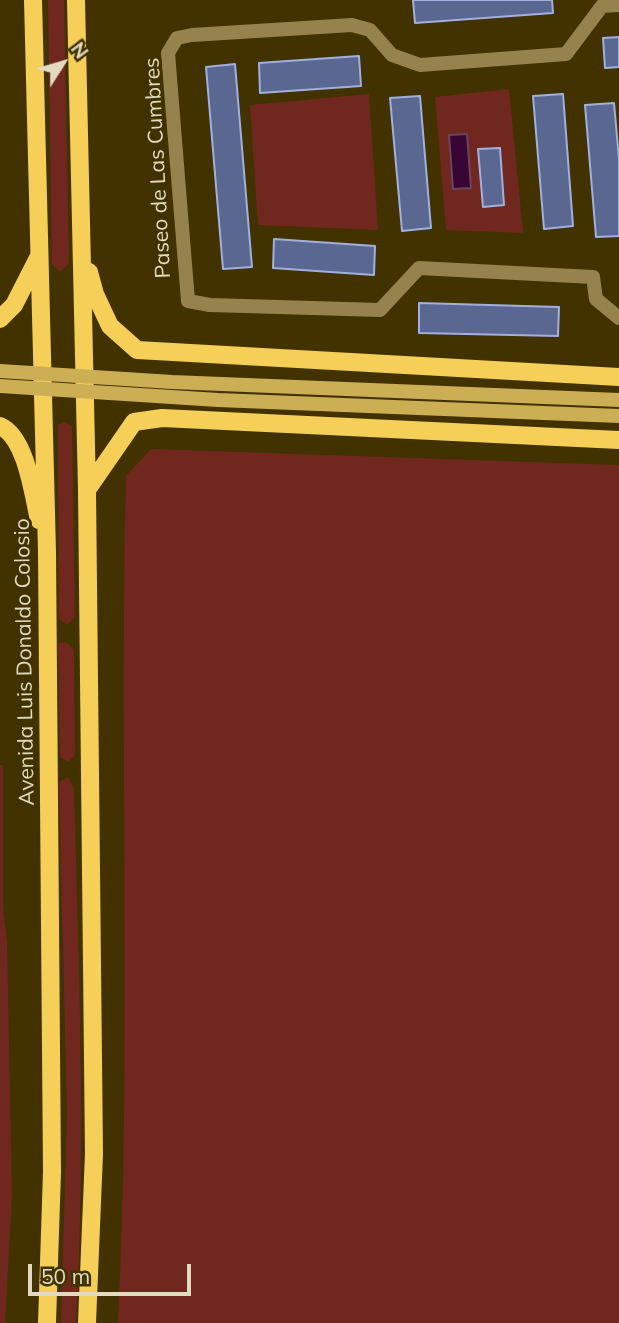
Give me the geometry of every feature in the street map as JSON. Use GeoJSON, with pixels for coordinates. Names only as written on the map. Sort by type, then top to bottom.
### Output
{"type":"FeatureCollection","features":[{"type":"Feature","properties":{"kind":"main road","name":"Avenida Luis Donaldo Colosio"},"geometry":{"type":"LineString","coordinates":[[33,0],[47,552],[52,1172],[47,1323]]}},
{"type":"Feature","properties":{"kind":"main road"},"geometry":{"type":"LineString","coordinates":[[76,0],[87,490],[94,1140],[88,1323]]}},
{"type":"Feature","properties":{"kind":"main road"},"geometry":{"type":"LineString","coordinates":[[82,246],[95,294],[110,327],[137,350],[619,377]]}},
{"type":"Feature","properties":{"kind":"main road"},"geometry":{"type":"LineString","coordinates":[[0,320],[14,306],[40,255]]}},
{"type":"Feature","properties":{"kind":"main road"},"geometry":{"type":"LineString","coordinates":[[0,371],[172,382],[619,400]]}},
{"type":"Feature","properties":{"kind":"main road"},"geometry":{"type":"LineString","coordinates":[[0,386],[218,400],[619,416]]}},
{"type":"Feature","properties":{"kind":"main road"},"geometry":{"type":"LineString","coordinates":[[87,490],[134,422],[162,418],[619,440]]}},
{"type":"Feature","properties":{"kind":"main road"},"geometry":{"type":"LineString","coordinates":[[0,426],[6,428],[23,453],[47,552]]}},
{"type":"Feature","properties":{"kind":"street","name":"Paseo de Las Cumbres"},"geometry":{"type":"LineString","coordinates":[[619,5],[602,6],[566,54],[420,65],[392,55],[370,30],[352,25],[192,35],[177,38],[168,52],[188,301],[210,305],[380,310],[419,268],[593,277],[596,299],[619,318]]}},
{"type":"Feature","properties":{"kind":"shaded area"},"geometry":{"type":"Polygon","coordinates":[[[48,0],[64,0],[69,264],[60,272],[52,264],[48,0]]]}},
{"type":"Feature","properties":{"kind":"shaded area"},"geometry":{"type":"Polygon","coordinates":[[[509,89],[523,233],[446,230],[435,97],[509,89]]]}},
{"type":"Feature","properties":{"kind":"shaded area"},"geometry":{"type":"Polygon","coordinates":[[[369,94],[378,230],[258,225],[250,105],[369,94]]]}},
{"type":"Feature","properties":{"kind":"shaded area"},"geometry":{"type":"Polygon","coordinates":[[[467,134],[471,188],[453,189],[449,135],[467,134]]]}},
{"type":"Feature","properties":{"kind":"shaded area"},"geometry":{"type":"Polygon","coordinates":[[[64,422],[72,426],[75,617],[67,625],[59,619],[58,425],[64,422]]]}},
{"type":"Feature","properties":{"kind":"shaded area"},"geometry":{"type":"Polygon","coordinates":[[[151,449],[619,465],[619,1323],[118,1323],[124,1111],[126,476],[151,449]]]}},
{"type":"Feature","properties":{"kind":"shaded area"},"geometry":{"type":"Polygon","coordinates":[[[66,642],[74,650],[75,755],[68,762],[60,757],[58,643],[66,642]]]}},
{"type":"Feature","properties":{"kind":"shaded area"},"geometry":{"type":"Polygon","coordinates":[[[0,765],[3,765],[3,908],[7,942],[12,1196],[5,1323],[0,1323],[0,765]]]}},
{"type":"Feature","properties":{"kind":"shaded area"},"geometry":{"type":"Polygon","coordinates":[[[68,777],[74,789],[81,1056],[81,1190],[76,1323],[61,1323],[67,1113],[59,782],[68,777]]]}},
{"type":"Feature","properties":{"kind":"building"},"geometry":{"type":"Polygon","coordinates":[[[413,0],[552,0],[553,13],[415,23],[413,0]]]}},
{"type":"Feature","properties":{"kind":"building"},"geometry":{"type":"Polygon","coordinates":[[[619,37],[619,67],[605,68],[603,38],[619,37]]]}},
{"type":"Feature","properties":{"kind":"building"},"geometry":{"type":"Polygon","coordinates":[[[359,56],[361,86],[260,93],[259,63],[359,56]]]}},
{"type":"Feature","properties":{"kind":"building"},"geometry":{"type":"Polygon","coordinates":[[[235,64],[252,267],[223,269],[206,67],[235,64]]]}},
{"type":"Feature","properties":{"kind":"building"},"geometry":{"type":"Polygon","coordinates":[[[563,94],[573,226],[544,229],[533,96],[563,94]]]}},
{"type":"Feature","properties":{"kind":"building"},"geometry":{"type":"Polygon","coordinates":[[[420,96],[431,228],[402,231],[390,98],[420,96]]]}},
{"type":"Feature","properties":{"kind":"building"},"geometry":{"type":"Polygon","coordinates":[[[614,103],[619,159],[619,236],[596,237],[585,105],[614,103]]]}},
{"type":"Feature","properties":{"kind":"building"},"geometry":{"type":"Polygon","coordinates":[[[500,148],[504,205],[483,207],[478,149],[500,148]]]}},
{"type":"Feature","properties":{"kind":"building"},"geometry":{"type":"Polygon","coordinates":[[[274,239],[375,246],[374,275],[273,268],[274,239]]]}},
{"type":"Feature","properties":{"kind":"building"},"geometry":{"type":"Polygon","coordinates":[[[419,303],[559,307],[558,336],[419,333],[419,303]]]}}]}
